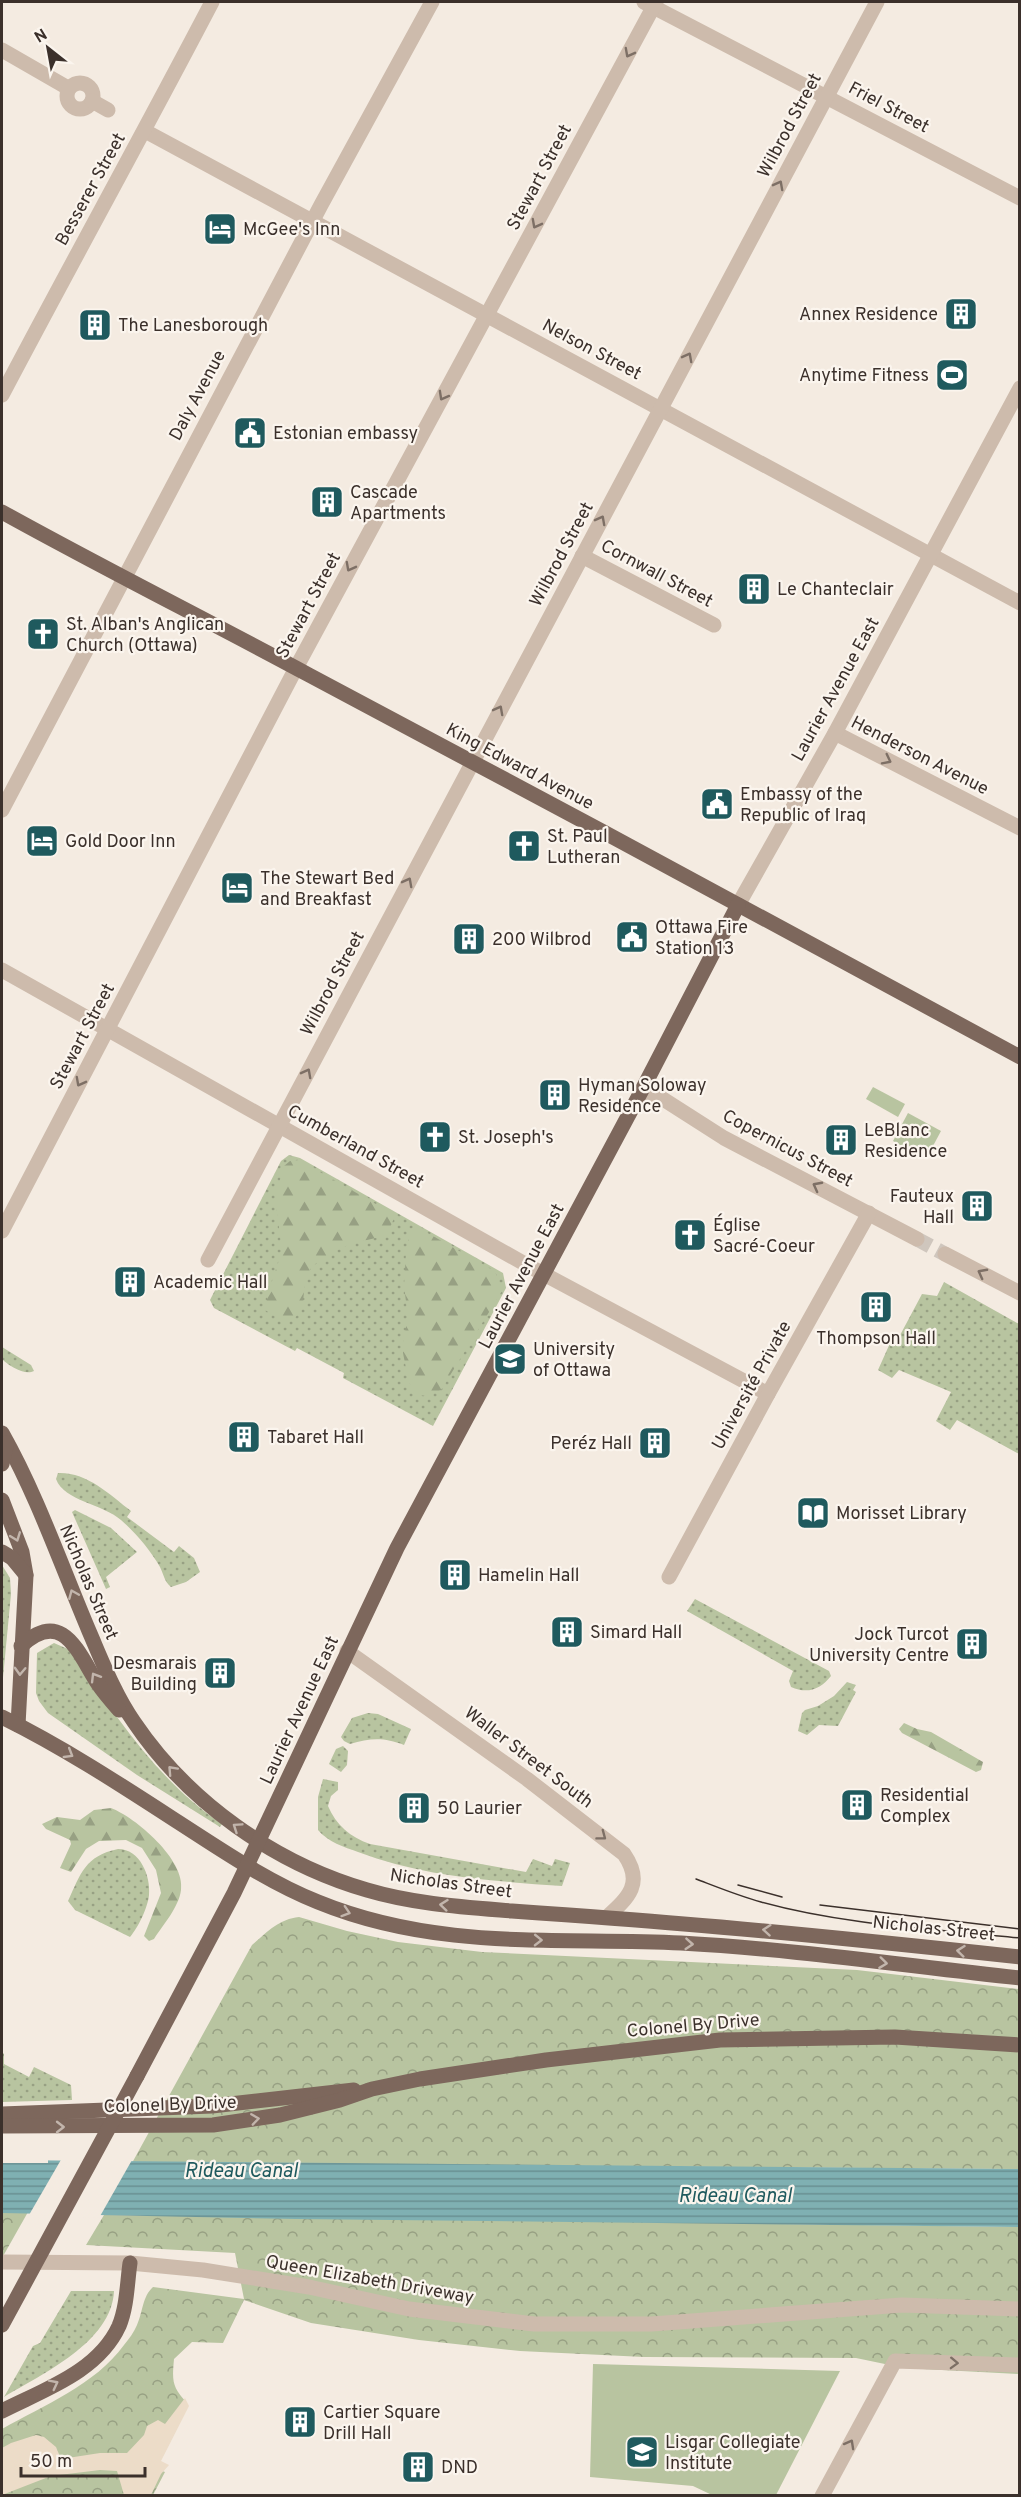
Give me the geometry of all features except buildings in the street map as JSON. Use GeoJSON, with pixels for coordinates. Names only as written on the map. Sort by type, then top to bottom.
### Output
{"type":"FeatureCollection","features":[{"type":"Feature","properties":{"kind":"main road","name":"King Edward Avenue"},"geometry":{"type":"LineString","coordinates":[[2,512],[122,579],[296,668],[1020,1057]]}},
{"type":"Feature","properties":{"kind":"main road","name":"Laurier Avenue East"},"geometry":{"type":"LineString","coordinates":[[2,2325],[185,1989],[248,1866],[397,1548],[642,1090],[738,905]]}},
{"type":"Feature","properties":{"kind":"main road","name":"Nicholas Street"},"geometry":{"type":"LineString","coordinates":[[3,1441],[9,1462],[96,1648],[133,1721],[157,1753],[184,1782],[227,1820],[260,1841],[337,1880],[389,1895],[441,1905],[781,1931],[1020,1958]]}},
{"type":"Feature","properties":{"kind":"main road"},"geometry":{"type":"LineString","coordinates":[[2,1500],[22,1552],[26,1575],[18,1725]]}},
{"type":"Feature","properties":{"kind":"main road"},"geometry":{"type":"LineString","coordinates":[[2,1552],[12,1558],[26,1575]]}},
{"type":"Feature","properties":{"kind":"main road"},"geometry":{"type":"LineString","coordinates":[[21,1646],[38,1633],[53,1630],[62,1634],[77,1649],[98,1684],[114,1704],[133,1721]]}},
{"type":"Feature","properties":{"kind":"main road"},"geometry":{"type":"LineString","coordinates":[[2,1717],[85,1764],[248,1866],[319,1903],[379,1923],[424,1933],[502,1940],[682,1943],[761,1949],[1020,1978]]}},
{"type":"Feature","properties":{"kind":"main road","name":"Colonel By Drive"},"geometry":{"type":"LineString","coordinates":[[2,2126],[213,2125],[280,2115],[340,2100],[372,2089],[420,2079],[546,2060],[720,2040],[895,2037],[1020,2045]]}},
{"type":"Feature","properties":{"kind":"main road","name":"Colonel By Drive"},"geometry":{"type":"LineString","coordinates":[[2,2114],[212,2106],[372,2089]]}},
{"type":"Feature","properties":{"kind":"main road"},"geometry":{"type":"LineString","coordinates":[[2,2411],[76,2373],[111,2340],[123,2312],[130,2263]]}},
{"type":"Feature","properties":{"kind":"street","name":"Besserer Street"},"geometry":{"type":"LineString","coordinates":[[2,395],[212,2]]}},
{"type":"Feature","properties":{"kind":"street","name":"Daly Avenue"},"geometry":{"type":"LineString","coordinates":[[2,810],[122,579],[432,2]]}},
{"type":"Feature","properties":{"kind":"street","name":"Wilbrod Street"},"geometry":{"type":"LineString","coordinates":[[208,1260],[877,2]]}},
{"type":"Feature","properties":{"kind":"street","name":"Friel Street"},"geometry":{"type":"LineString","coordinates":[[651,3],[1020,198]]}},
{"type":"Feature","properties":{"kind":"street","name":"Stewart Street"},"geometry":{"type":"LineString","coordinates":[[2,1231],[296,668],[486,316],[651,3]]}},
{"type":"Feature","properties":{"kind":"street"},"geometry":{"type":"LineString","coordinates":[[2,50],[68,88],[66,99],[74,108],[84,108],[92,101],[108,110]]}},
{"type":"Feature","properties":{"kind":"street","name":"Nelson Street"},"geometry":{"type":"LineString","coordinates":[[145,131],[1020,603]]}},
{"type":"Feature","properties":{"kind":"street","name":"Laurier Avenue East"},"geometry":{"type":"LineString","coordinates":[[738,905],[835,734],[1020,388]]}},
{"type":"Feature","properties":{"kind":"street","name":"Cornwall Street"},"geometry":{"type":"LineString","coordinates":[[582,556],[714,625]]}},
{"type":"Feature","properties":{"kind":"street","name":"Henderson Avenue"},"geometry":{"type":"LineString","coordinates":[[835,734],[1020,828]]}},
{"type":"Feature","properties":{"kind":"street","name":"Cumberland Street"},"geometry":{"type":"LineString","coordinates":[[2,970],[544,1274],[768,1394]]}},
{"type":"Feature","properties":{"kind":"street","name":"Copernicus Street"},"geometry":{"type":"LineString","coordinates":[[642,1090],[663,1099],[724,1138],[917,1239]]}},
{"type":"Feature","properties":{"kind":"street","name":"Université Private"},"geometry":{"type":"LineString","coordinates":[[669,1577],[869,1214]]}},
{"type":"Feature","properties":{"kind":"street"},"geometry":{"type":"LineString","coordinates":[[945,1254],[1020,1293]]}},
{"type":"Feature","properties":{"kind":"street","name":"Waller Street South"},"geometry":{"type":"LineString","coordinates":[[347,1651],[448,1722],[609,1840],[624,1854],[633,1870],[632,1889],[607,1917]]}},
{"type":"Feature","properties":{"kind":"street","name":"Queen Elizabeth Driveway"},"geometry":{"type":"LineString","coordinates":[[2,2262],[130,2263],[203,2270],[265,2280],[417,2311],[543,2324],[652,2324],[902,2305],[972,2306],[1020,2310]]}},
{"type":"Feature","properties":{"kind":"street"},"geometry":{"type":"LineString","coordinates":[[822,2496],[895,2361],[1020,2365]]}},
{"type":"Feature","properties":{"kind":"green space"},"geometry":{"type":"Polygon","coordinates":[[[873,1087],[905,1104],[898,1117],[866,1099],[873,1087]]]}},
{"type":"Feature","properties":{"kind":"green space"},"geometry":{"type":"Polygon","coordinates":[[[908,1113],[941,1131],[926,1159],[893,1141],[908,1113]]]}},
{"type":"Feature","properties":{"kind":"green space"},"geometry":{"type":"Polygon","coordinates":[[[289,1155],[300,1158],[503,1273],[506,1288],[433,1426],[343,1378],[344,1373],[297,1348],[295,1351],[214,1308],[210,1300],[281,1161],[289,1155]]]}},
{"type":"Feature","properties":{"kind":"green space"},"geometry":{"type":"Polygon","coordinates":[[[299,1160],[395,1215],[389,1229],[382,1236],[340,1248],[313,1266],[308,1273],[299,1314],[284,1322],[265,1310],[282,1251],[275,1197],[284,1166],[290,1161],[299,1160]]]}},
{"type":"Feature","properties":{"kind":"green space"},"geometry":{"type":"Polygon","coordinates":[[[417,1227],[491,1269],[496,1274],[502,1291],[441,1390],[427,1396],[419,1395],[409,1383],[402,1348],[408,1317],[404,1286],[406,1253],[410,1229],[417,1227]]]}},
{"type":"Feature","properties":{"kind":"green space"},"geometry":{"type":"Polygon","coordinates":[[[944,1282],[1019,1324],[1019,1454],[957,1420],[950,1430],[936,1421],[951,1392],[899,1370],[892,1378],[878,1370],[891,1341],[898,1339],[922,1294],[937,1296],[944,1282]]]}},
{"type":"Feature","properties":{"kind":"green space"},"geometry":{"type":"Polygon","coordinates":[[[2,1347],[31,1365],[34,1371],[17,1370],[9,1365],[2,1359],[2,1347]]]}},
{"type":"Feature","properties":{"kind":"green space"},"geometry":{"type":"Polygon","coordinates":[[[58,1473],[79,1476],[106,1491],[131,1511],[127,1517],[174,1552],[179,1546],[194,1558],[200,1572],[186,1582],[171,1587],[152,1555],[132,1530],[113,1515],[67,1492],[56,1479],[58,1473]]]}},
{"type":"Feature","properties":{"kind":"green space"},"geometry":{"type":"Polygon","coordinates":[[[75,1510],[111,1528],[137,1552],[106,1577],[110,1587],[106,1589],[72,1512],[75,1510]]]}},
{"type":"Feature","properties":{"kind":"green space"},"geometry":{"type":"Polygon","coordinates":[[[2,1565],[10,1578],[11,1594],[2,1688],[2,1565]]]}},
{"type":"Feature","properties":{"kind":"green space"},"geometry":{"type":"Polygon","coordinates":[[[695,1599],[829,1671],[831,1676],[822,1685],[813,1689],[802,1690],[791,1687],[789,1681],[793,1671],[687,1611],[695,1599]]]}},
{"type":"Feature","properties":{"kind":"green space"},"geometry":{"type":"Polygon","coordinates":[[[54,1643],[70,1650],[138,1744],[198,1807],[222,1824],[220,1827],[137,1775],[48,1713],[36,1693],[37,1653],[54,1643]]]}},
{"type":"Feature","properties":{"kind":"green space"},"geometry":{"type":"Polygon","coordinates":[[[847,1682],[856,1685],[853,1690],[856,1692],[838,1726],[819,1725],[807,1735],[798,1731],[802,1713],[805,1710],[818,1706],[834,1696],[847,1682]]]}},
{"type":"Feature","properties":{"kind":"green space"},"geometry":{"type":"Polygon","coordinates":[[[368,1713],[378,1714],[411,1729],[404,1745],[383,1740],[350,1744],[344,1741],[341,1737],[352,1718],[368,1713]]]}},
{"type":"Feature","properties":{"kind":"green space"},"geometry":{"type":"Polygon","coordinates":[[[904,1723],[931,1732],[983,1762],[981,1770],[976,1772],[902,1733],[899,1729],[904,1723]]]}},
{"type":"Feature","properties":{"kind":"green space"},"geometry":{"type":"Polygon","coordinates":[[[343,1746],[348,1751],[347,1765],[341,1772],[329,1764],[336,1749],[343,1746]]]}},
{"type":"Feature","properties":{"kind":"green space"},"geometry":{"type":"Polygon","coordinates":[[[323,1779],[338,1782],[338,1790],[331,1796],[328,1806],[335,1819],[344,1830],[363,1841],[526,1872],[533,1859],[552,1866],[555,1859],[570,1863],[562,1886],[485,1880],[433,1872],[383,1860],[336,1844],[318,1830],[318,1797],[323,1779]]]}},
{"type":"Feature","properties":{"kind":"green space"},"geometry":{"type":"Polygon","coordinates":[[[111,1808],[133,1820],[157,1841],[176,1866],[180,1878],[181,1890],[177,1903],[154,1939],[149,1941],[144,1936],[161,1893],[156,1870],[142,1848],[126,1840],[99,1841],[86,1849],[71,1872],[60,1868],[71,1844],[70,1840],[46,1829],[42,1824],[57,1817],[80,1820],[94,1810],[111,1808]]]}},
{"type":"Feature","properties":{"kind":"green space"},"geometry":{"type":"Polygon","coordinates":[[[118,1849],[126,1850],[138,1859],[143,1865],[148,1880],[147,1905],[130,1937],[75,1910],[68,1901],[81,1874],[91,1861],[118,1849]]]}},
{"type":"Feature","properties":{"kind":"green space"},"geometry":{"type":"Polygon","coordinates":[[[299,1917],[347,1931],[398,1942],[482,1952],[857,1970],[1019,1989],[1019,2169],[132,2163],[252,1945],[279,1923],[299,1917]]]}},
{"type":"Feature","properties":{"kind":"green space"},"geometry":{"type":"Polygon","coordinates":[[[2,2052],[4,2064],[29,2077],[34,2067],[71,2085],[72,2100],[2,2102],[2,2052]]]}},
{"type":"Feature","properties":{"kind":"green space"},"geometry":{"type":"Polygon","coordinates":[[[28,2212],[2,2258],[2,2213],[28,2212]]]}},
{"type":"Feature","properties":{"kind":"green space"},"geometry":{"type":"Polygon","coordinates":[[[104,2215],[1019,2227],[1019,2374],[904,2368],[856,2358],[644,2357],[520,2351],[419,2340],[311,2323],[244,2300],[223,2343],[192,2342],[174,2359],[174,2383],[187,2403],[154,2468],[165,2472],[153,2495],[2,2495],[2,2429],[68,2393],[99,2372],[128,2340],[139,2320],[149,2291],[153,2287],[244,2299],[235,2253],[86,2245],[104,2215]]]}},
{"type":"Feature","properties":{"kind":"green space"},"geometry":{"type":"Polygon","coordinates":[[[71,2291],[114,2291],[110,2309],[101,2326],[88,2341],[55,2367],[4,2397],[33,2346],[40,2343],[71,2291]]]}},
{"type":"Feature","properties":{"kind":"green space"},"geometry":{"type":"Polygon","coordinates":[[[593,2364],[840,2371],[776,2495],[712,2495],[693,2486],[590,2477],[593,2364]]]}},
{"type":"Feature","properties":{"kind":"shaded area"},"geometry":{"type":"Polygon","coordinates":[[[185,2398],[189,2406],[161,2461],[169,2465],[161,2474],[151,2495],[124,2495],[117,2471],[100,2470],[51,2476],[2,2495],[2,2448],[11,2443],[36,2435],[44,2437],[56,2447],[61,2459],[100,2453],[127,2453],[144,2435],[147,2426],[158,2420],[165,2424],[185,2398]]]}},
{"type":"Feature","properties":{"kind":"water","name":"Rideau Canal"},"geometry":{"type":"Polygon","coordinates":[[[2,2160],[1019,2169],[1019,2227],[296,2219],[2,2213],[2,2160]]]}},
{"type":"Feature","properties":{"kind":"pier"},"geometry":{"type":"Polygon","coordinates":[[[62,2158],[132,2160],[99,2218],[29,2215],[62,2158]]]}},
{"type":"Feature","properties":{"kind":"pier"},"geometry":{"type":"Polygon","coordinates":[[[2,2160],[48,2160],[48,2163],[2,2163],[2,2160]]]}},
{"type":"Feature","properties":{"kind":"tunnel"},"geometry":{"type":"LineString","coordinates":[[917,1239],[945,1254]]}},
{"type":"Feature","properties":{"kind":"tram line"},"geometry":{"type":"LineString","coordinates":[[696,1879],[761,1902],[824,1916],[1020,1938]]}},
{"type":"Feature","properties":{"kind":"tram line"},"geometry":{"type":"LineString","coordinates":[[738,1885],[782,1897]]}},
{"type":"Feature","properties":{"kind":"tram line"},"geometry":{"type":"LineString","coordinates":[[820,1905],[1020,1929]]}},
{"type":"Feature","properties":{"kind":"place","name":"McGee's Inn"},"geometry":{"type":"Point","coordinates":[220,229]}},
{"type":"Feature","properties":{"kind":"place","name":"Annex Residence"},"geometry":{"type":"Point","coordinates":[961,314]}},
{"type":"Feature","properties":{"kind":"place","name":"The Lanesborough"},"geometry":{"type":"Point","coordinates":[95,325]}},
{"type":"Feature","properties":{"kind":"place","name":"Anytime Fitness"},"geometry":{"type":"Point","coordinates":[952,375]}},
{"type":"Feature","properties":{"kind":"place","name":"Estonian embassy"},"geometry":{"type":"Point","coordinates":[250,433]}},
{"type":"Feature","properties":{"kind":"place","name":"Cascade Apartments"},"geometry":{"type":"Point","coordinates":[327,502]}},
{"type":"Feature","properties":{"kind":"place","name":"Le Chanteclair"},"geometry":{"type":"Point","coordinates":[754,589]}},
{"type":"Feature","properties":{"kind":"place","name":"St. Alban's Anglican Church (Ottawa)"},"geometry":{"type":"Point","coordinates":[43,634]}},
{"type":"Feature","properties":{"kind":"place","name":"Embassy of the Republic of Iraq"},"geometry":{"type":"Point","coordinates":[717,804]}},
{"type":"Feature","properties":{"kind":"place","name":"Gold Door Inn"},"geometry":{"type":"Point","coordinates":[42,841]}},
{"type":"Feature","properties":{"kind":"place","name":"St. Paul Lutheran"},"geometry":{"type":"Point","coordinates":[524,846]}},
{"type":"Feature","properties":{"kind":"place","name":"The Stewart Bed and Breakfast"},"geometry":{"type":"Point","coordinates":[237,888]}},
{"type":"Feature","properties":{"kind":"place","name":"Ottawa Fire Station 13"},"geometry":{"type":"Point","coordinates":[632,937]}},
{"type":"Feature","properties":{"kind":"place","name":"200 Wilbrod"},"geometry":{"type":"Point","coordinates":[469,939]}},
{"type":"Feature","properties":{"kind":"place","name":"Hyman Soloway Residence"},"geometry":{"type":"Point","coordinates":[555,1095]}},
{"type":"Feature","properties":{"kind":"place","name":"St. Joseph's"},"geometry":{"type":"Point","coordinates":[435,1137]}},
{"type":"Feature","properties":{"kind":"place","name":"LeBlanc Residence"},"geometry":{"type":"Point","coordinates":[841,1140]}},
{"type":"Feature","properties":{"kind":"place","name":"Fauteux Hall"},"geometry":{"type":"Point","coordinates":[977,1206]}},
{"type":"Feature","properties":{"kind":"place","name":"Église Sacré-Coeur"},"geometry":{"type":"Point","coordinates":[690,1235]}},
{"type":"Feature","properties":{"kind":"place","name":"Academic Hall"},"geometry":{"type":"Point","coordinates":[130,1282]}},
{"type":"Feature","properties":{"kind":"place","name":"Thompson Hall"},"geometry":{"type":"Point","coordinates":[876,1307]}},
{"type":"Feature","properties":{"kind":"place","name":"University of Ottawa"},"geometry":{"type":"Point","coordinates":[510,1359]}},
{"type":"Feature","properties":{"kind":"place","name":"Tabaret Hall"},"geometry":{"type":"Point","coordinates":[244,1437]}},
{"type":"Feature","properties":{"kind":"place","name":"Peréz Hall"},"geometry":{"type":"Point","coordinates":[655,1443]}},
{"type":"Feature","properties":{"kind":"place","name":"Morisset Library"},"geometry":{"type":"Point","coordinates":[813,1513]}},
{"type":"Feature","properties":{"kind":"place","name":"Hamelin Hall"},"geometry":{"type":"Point","coordinates":[455,1575]}},
{"type":"Feature","properties":{"kind":"place","name":"Simard Hall"},"geometry":{"type":"Point","coordinates":[567,1632]}},
{"type":"Feature","properties":{"kind":"place","name":"Jock Turcot University Centre"},"geometry":{"type":"Point","coordinates":[972,1644]}},
{"type":"Feature","properties":{"kind":"place","name":"Desmarais Building"},"geometry":{"type":"Point","coordinates":[220,1673]}},
{"type":"Feature","properties":{"kind":"place","name":"Residential Complex"},"geometry":{"type":"Point","coordinates":[857,1805]}},
{"type":"Feature","properties":{"kind":"place","name":"50 Laurier"},"geometry":{"type":"Point","coordinates":[414,1808]}},
{"type":"Feature","properties":{"kind":"place","name":"Cartier Square Drill Hall"},"geometry":{"type":"Point","coordinates":[300,2422]}},
{"type":"Feature","properties":{"kind":"place","name":"Lisgar Collegiate Institute"},"geometry":{"type":"Point","coordinates":[642,2452]}},
{"type":"Feature","properties":{"kind":"place","name":"DND"},"geometry":{"type":"Point","coordinates":[418,2467]}}]}
